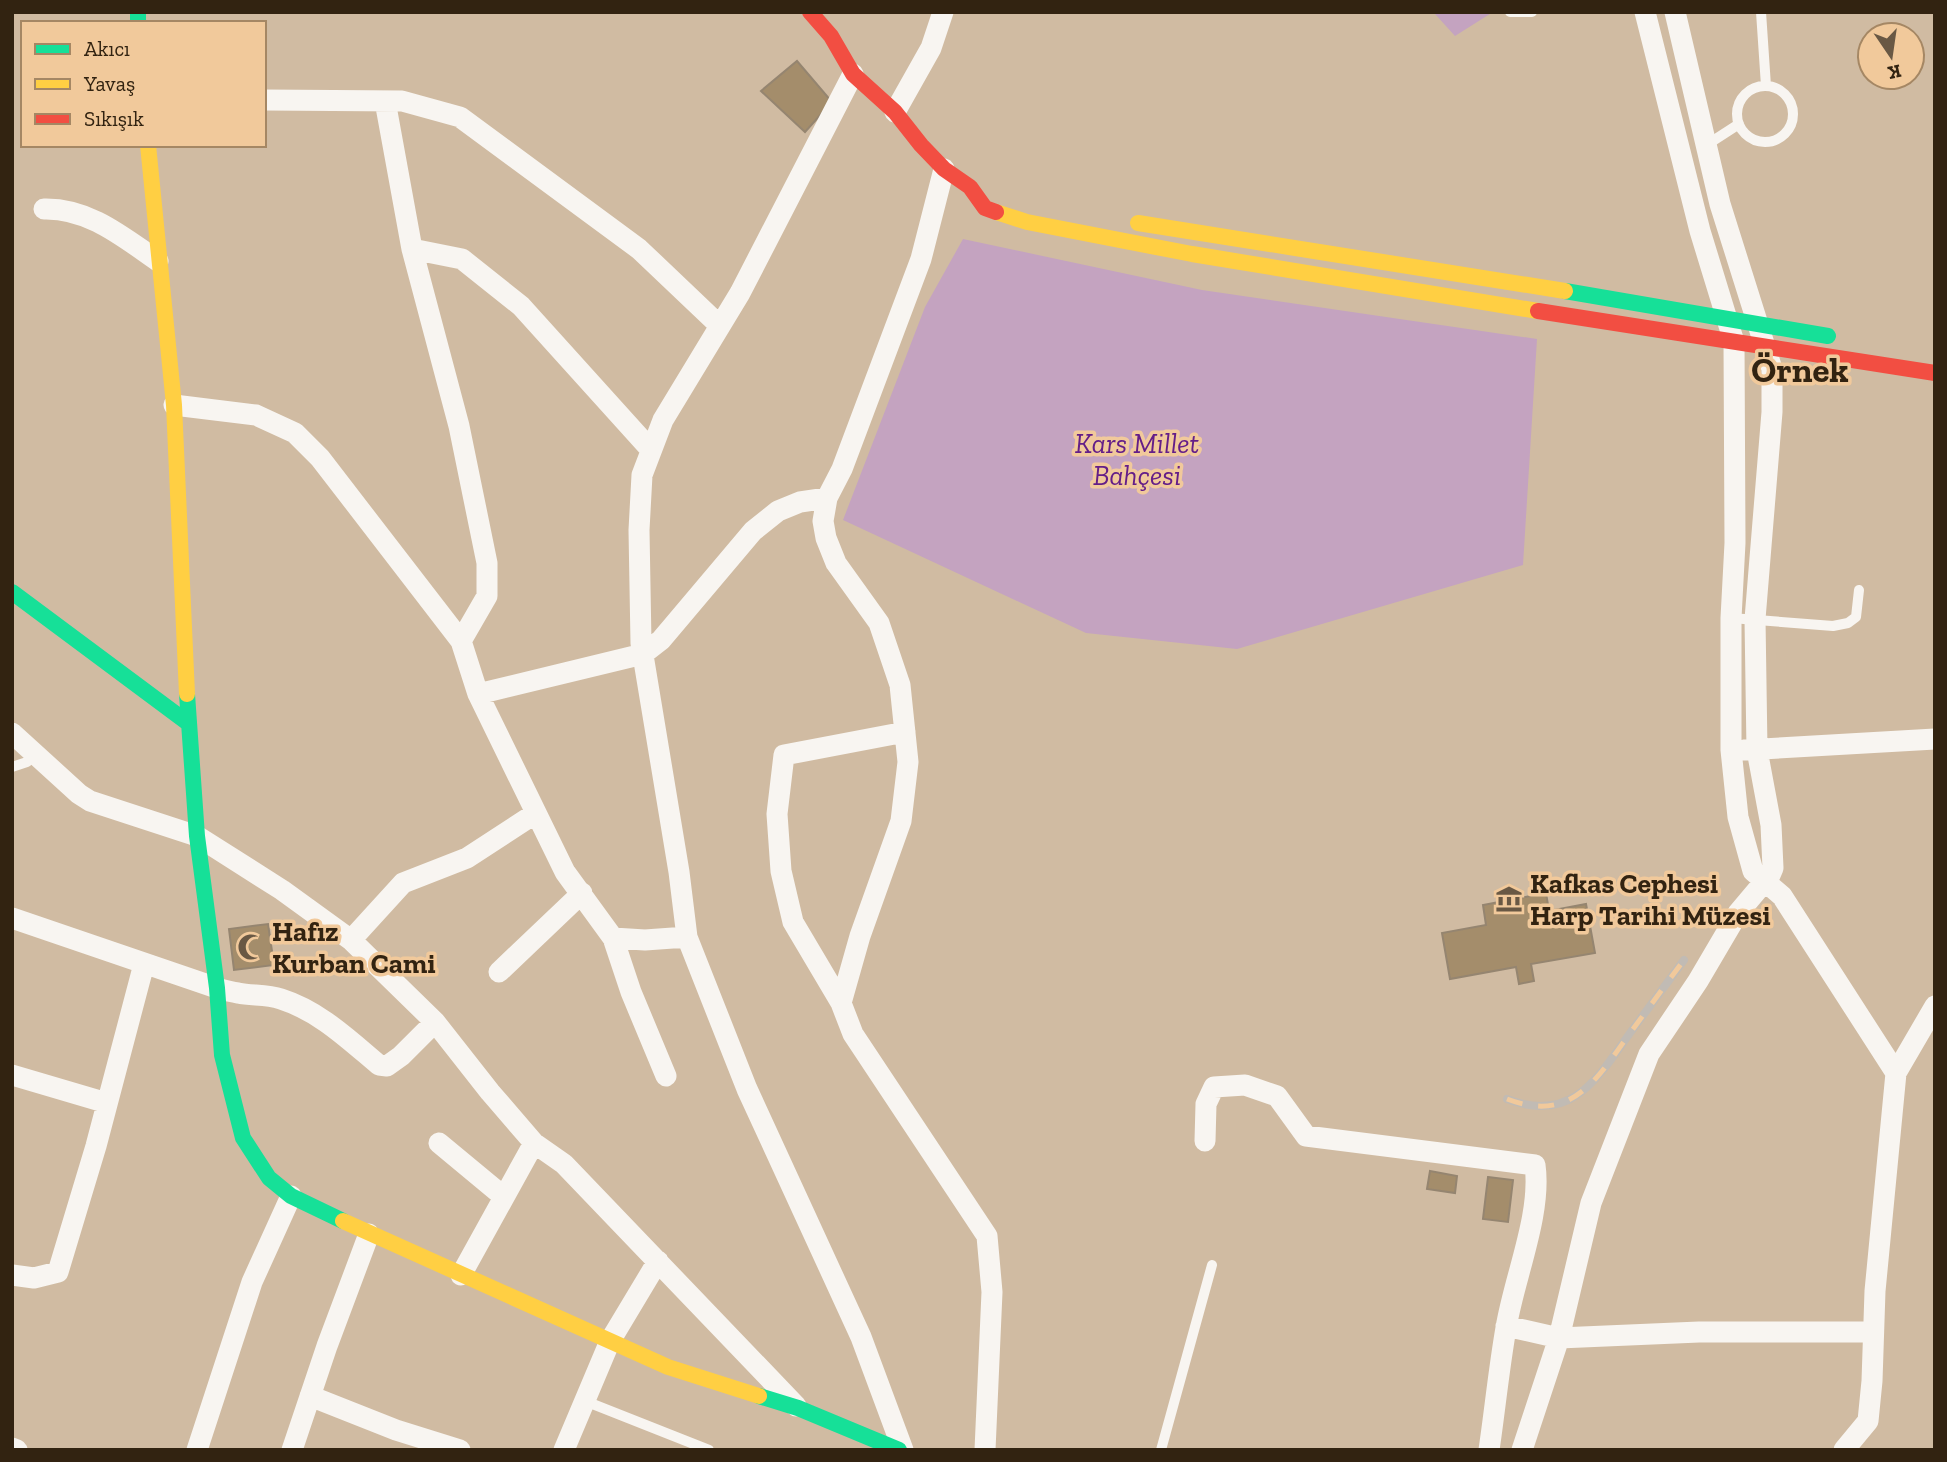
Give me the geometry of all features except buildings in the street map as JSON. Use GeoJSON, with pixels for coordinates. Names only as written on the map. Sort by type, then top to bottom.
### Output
{"type":"FeatureCollection","features":[{"type":"Feature","properties":{"kind":"street"},"geometry":{"type":"LineString","coordinates":[[810,12],[831,36],[853,74],[895,112],[944,169],[970,187],[985,208],[1027,222],[1407,290],[1935,373]]}},
{"type":"Feature","properties":{"kind":"street"},"geometry":{"type":"LineString","coordinates":[[895,112],[931,48],[943,12]]}},
{"type":"Feature","properties":{"kind":"street"},"geometry":{"type":"LineString","coordinates":[[1645,12],[1675,138],[1734,342],[1735,543],[1731,618],[1731,750],[1738,817],[1753,871],[1782,896],[1896,1073]]}},
{"type":"Feature","properties":{"kind":"street"},"geometry":{"type":"LineString","coordinates":[[1522,1450],[1559,1338],[1591,1203],[1649,1054],[1698,981],[1738,913],[1773,868],[1771,825],[1757,750],[1755,619],[1772,412],[1772,369],[1720,204],[1675,12]]}},
{"type":"Feature","properties":{"kind":"street"},"geometry":{"type":"LineString","coordinates":[[853,74],[746,282],[663,420],[642,475],[639,530],[643,654],[687,937],[747,1089],[860,1337],[901,1450]]}},
{"type":"Feature","properties":{"kind":"street"},"geometry":{"type":"LineString","coordinates":[[266,100],[402,101],[460,117],[639,248],[720,326]]}},
{"type":"Feature","properties":{"kind":"street"},"geometry":{"type":"LineString","coordinates":[[385,101],[412,249],[459,426],[488,563],[487,596],[461,641]]}},
{"type":"Feature","properties":{"kind":"street"},"geometry":{"type":"LineString","coordinates":[[148,147],[174,405],[188,723],[197,836],[217,988],[222,1055],[243,1138],[269,1178],[291,1196],[369,1234],[668,1367],[798,1408],[901,1450]]}},
{"type":"Feature","properties":{"kind":"street"},"geometry":{"type":"LineString","coordinates":[[841,1003],[860,936],[901,821],[908,762],[900,685],[879,623],[836,563],[826,538],[823,521],[828,498],[842,469],[921,259],[944,169]]}},
{"type":"Feature","properties":{"kind":"street"},"geometry":{"type":"LineString","coordinates":[[970,187],[990,191]]}},
{"type":"Feature","properties":{"kind":"street"},"geometry":{"type":"LineString","coordinates":[[44,209],[63,209],[107,226],[158,261]]}},
{"type":"Feature","properties":{"kind":"street"},"geometry":{"type":"LineString","coordinates":[[1118,219],[1726,317],[1840,339]]}},
{"type":"Feature","properties":{"kind":"street"},"geometry":{"type":"LineString","coordinates":[[412,249],[461,259],[521,306],[652,450]]}},
{"type":"Feature","properties":{"kind":"street"},"geometry":{"type":"LineString","coordinates":[[174,405],[256,415],[295,433],[320,458],[461,641],[478,694],[565,872],[613,938],[631,992],[666,1076]]}},
{"type":"Feature","properties":{"kind":"street"},"geometry":{"type":"LineString","coordinates":[[478,694],[643,654],[661,640],[753,531],[778,511],[800,502],[828,498]]}},
{"type":"Feature","properties":{"kind":"street"},"geometry":{"type":"LineString","coordinates":[[12,592],[188,723]]}},
{"type":"Feature","properties":{"kind":"street"},"geometry":{"type":"LineString","coordinates":[[905,732],[784,755],[777,814],[781,872],[793,922],[841,1003],[853,1034],[987,1236],[992,1292],[985,1450]]}},
{"type":"Feature","properties":{"kind":"street"},"geometry":{"type":"LineString","coordinates":[[12,733],[90,801],[197,836],[282,890],[351,940],[435,1022],[534,1143],[564,1164],[798,1408]]}},
{"type":"Feature","properties":{"kind":"street"},"geometry":{"type":"LineString","coordinates":[[1731,750],[1935,739]]}},
{"type":"Feature","properties":{"kind":"street"},"geometry":{"type":"LineString","coordinates":[[351,940],[403,883],[467,858],[536,813]]}},
{"type":"Feature","properties":{"kind":"street"},"geometry":{"type":"LineString","coordinates":[[499,972],[582,893]]}},
{"type":"Feature","properties":{"kind":"street"},"geometry":{"type":"LineString","coordinates":[[12,918],[217,988],[239,994],[281,999],[335,1027],[379,1065],[387,1066],[401,1056],[435,1022]]}},
{"type":"Feature","properties":{"kind":"street"},"geometry":{"type":"LineString","coordinates":[[613,938],[645,940],[687,937]]}},
{"type":"Feature","properties":{"kind":"street"},"geometry":{"type":"LineString","coordinates":[[12,1275],[34,1278],[58,1272],[144,964]]}},
{"type":"Feature","properties":{"kind":"street"},"geometry":{"type":"LineString","coordinates":[[1844,1450],[1868,1421],[1875,1292],[1896,1073],[1935,1006]]}},
{"type":"Feature","properties":{"kind":"street"},"geometry":{"type":"LineString","coordinates":[[12,1075],[107,1103]]}},
{"type":"Feature","properties":{"kind":"street"},"geometry":{"type":"LineString","coordinates":[[1205,1141],[1206,1104],[1214,1087],[1245,1085],[1277,1096],[1306,1136],[1535,1165],[1537,1179],[1532,1215],[1506,1326],[1489,1450]]}},
{"type":"Feature","properties":{"kind":"street"},"geometry":{"type":"LineString","coordinates":[[439,1143],[504,1197]]}},
{"type":"Feature","properties":{"kind":"street"},"geometry":{"type":"LineString","coordinates":[[461,1275],[534,1143]]}},
{"type":"Feature","properties":{"kind":"street"},"geometry":{"type":"LineString","coordinates":[[197,1450],[252,1282],[291,1196]]}},
{"type":"Feature","properties":{"kind":"street"},"geometry":{"type":"LineString","coordinates":[[292,1450],[369,1234]]}},
{"type":"Feature","properties":{"kind":"street"},"geometry":{"type":"LineString","coordinates":[[564,1450],[610,1341],[658,1261]]}},
{"type":"Feature","properties":{"kind":"street"},"geometry":{"type":"LineString","coordinates":[[1506,1326],[1559,1338],[1699,1332],[1874,1332]]}},
{"type":"Feature","properties":{"kind":"street"},"geometry":{"type":"LineString","coordinates":[[310,1396],[396,1430],[460,1450]]}},
{"type":"Feature","properties":{"kind":"lane"},"geometry":{"type":"LineString","coordinates":[[1510,12],[1532,12]]}},
{"type":"Feature","properties":{"kind":"lane"},"geometry":{"type":"LineString","coordinates":[[1761,12],[1766,86]]}},
{"type":"Feature","properties":{"kind":"lane"},"geometry":{"type":"LineString","coordinates":[[1766,86],[1775,88],[1788,98],[1793,113],[1789,128],[1777,139],[1759,141],[1751,138],[1739,124],[1739,106],[1749,91],[1766,86]]}},
{"type":"Feature","properties":{"kind":"lane"},"geometry":{"type":"LineString","coordinates":[[1705,146],[1739,124]]}},
{"type":"Feature","properties":{"kind":"lane"},"geometry":{"type":"LineString","coordinates":[[1731,618],[1833,626],[1848,623],[1856,617],[1859,590]]}},
{"type":"Feature","properties":{"kind":"lane"},"geometry":{"type":"LineString","coordinates":[[12,767],[27,762],[36,754]]}},
{"type":"Feature","properties":{"kind":"lane"},"geometry":{"type":"LineString","coordinates":[[1161,1450],[1212,1265]]}},
{"type":"Feature","properties":{"kind":"lane"},"geometry":{"type":"LineString","coordinates":[[585,1401],[709,1450]]}},
{"type":"Feature","properties":{"kind":"green space"},"geometry":{"type":"Polygon","coordinates":[[[1416,12],[1493,12],[1455,36],[1435,14],[1416,12]]]}},
{"type":"Feature","properties":{"kind":"green space","name":"Kars Millet Bahçesi"},"geometry":{"type":"Polygon","coordinates":[[[963,239],[1202,290],[1537,339],[1523,565],[1237,649],[1086,633],[843,520],[925,307],[963,239]]]}},
{"type":"Feature","properties":{"kind":"railway"},"geometry":{"type":"LineString","coordinates":[[1507,1099],[1530,1105],[1549,1106],[1581,1093],[1606,1066],[1684,960]]}},
{"type":"Feature","properties":{"kind":"traffic: fast"},"geometry":{"type":"LineString","coordinates":[[138,12],[138,21]]}},
{"type":"Feature","properties":{"kind":"traffic: fast"},"geometry":{"type":"LineString","coordinates":[[1565,291],[1828,336]]}},
{"type":"Feature","properties":{"kind":"traffic: fast"},"geometry":{"type":"LineString","coordinates":[[12,592],[188,723]]}},
{"type":"Feature","properties":{"kind":"traffic: fast"},"geometry":{"type":"LineString","coordinates":[[187,694],[197,836],[217,988],[222,1055],[243,1138],[269,1178],[291,1196],[343,1221]]}},
{"type":"Feature","properties":{"kind":"traffic: fast"},"geometry":{"type":"LineString","coordinates":[[759,1396],[798,1408],[899,1450]]}},
{"type":"Feature","properties":{"kind":"traffic: slow"},"geometry":{"type":"LineString","coordinates":[[148,147],[174,405],[187,694]]}},
{"type":"Feature","properties":{"kind":"traffic: slow"},"geometry":{"type":"LineString","coordinates":[[996,212],[1027,222],[1192,254],[1538,311]]}},
{"type":"Feature","properties":{"kind":"traffic: slow"},"geometry":{"type":"LineString","coordinates":[[1138,223],[1565,291]]}},
{"type":"Feature","properties":{"kind":"traffic: slow"},"geometry":{"type":"LineString","coordinates":[[343,1221],[668,1367],[759,1396]]}},
{"type":"Feature","properties":{"kind":"traffic: jam"},"geometry":{"type":"LineString","coordinates":[[810,12],[831,36],[853,74],[895,112],[944,169],[970,187],[985,208],[996,212]]}},
{"type":"Feature","properties":{"kind":"traffic: jam"},"geometry":{"type":"LineString","coordinates":[[1538,311],[1935,373]]}},
{"type":"Feature","properties":{"kind":"place","name":"Kafkas Cephesi Harp Tarihi Müzesi"},"geometry":{"type":"Point","coordinates":[1509,899]}},
{"type":"Feature","properties":{"kind":"place","name":"Hafız Kurban Cami"},"geometry":{"type":"Point","coordinates":[251,947]}},
{"type":"Feature","properties":{"kind":"district","name":"Örnek"},"geometry":{"type":"Point","coordinates":[1800,370]}}]}
